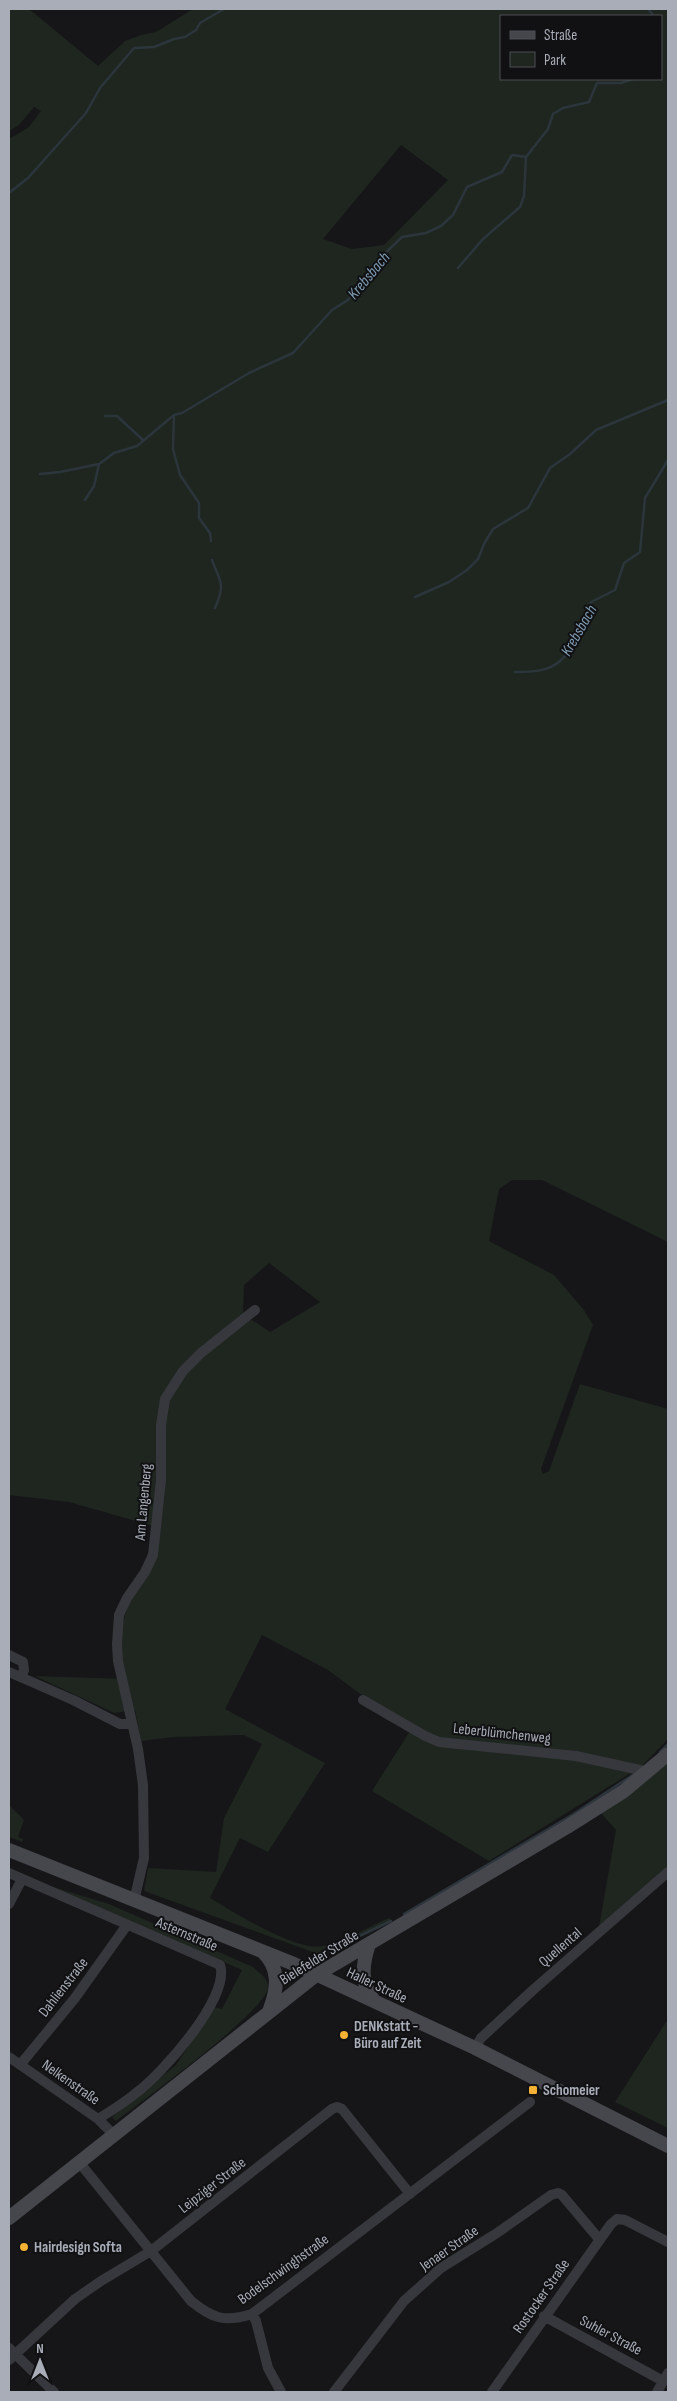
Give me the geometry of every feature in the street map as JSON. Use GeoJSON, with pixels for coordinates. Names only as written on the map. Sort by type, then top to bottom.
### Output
{"type":"FeatureCollection","features":[{"type":"Feature","properties":{"kind":"main road","name":"Bielefelder Straße"},"geometry":{"type":"LineString","coordinates":[[9,2218],[316,1975],[567,1827],[624,1791],[668,1754]]}},
{"type":"Feature","properties":{"kind":"main road","name":"Haller Straße"},"geometry":{"type":"LineString","coordinates":[[9,1850],[134,1901],[260,1949],[475,2048],[668,2146]]}},
{"type":"Feature","properties":{"kind":"main road"},"geometry":{"type":"LineString","coordinates":[[369,1944],[363,1961],[362,1974],[367,1991],[374,2001]]}},
{"type":"Feature","properties":{"kind":"main road"},"geometry":{"type":"LineString","coordinates":[[260,1949],[267,1956],[276,1975],[275,1994],[270,2010]]}},
{"type":"Feature","properties":{"kind":"street","name":"Am Langenberg"},"geometry":{"type":"LineString","coordinates":[[134,1901],[144,1858],[145,1841],[141,1767],[118,1661],[117,1628],[123,1606],[148,1568],[153,1555],[162,1480],[161,1425],[165,1400],[184,1371],[195,1359],[255,1310]]}},
{"type":"Feature","properties":{"kind":"street"},"geometry":{"type":"LineString","coordinates":[[9,1655],[22,1662],[24,1670],[21,1677]]}},
{"type":"Feature","properties":{"kind":"street"},"geometry":{"type":"LineString","coordinates":[[9,1672],[120,1724],[132,1724]]}},
{"type":"Feature","properties":{"kind":"street","name":"Leberblümchenweg"},"geometry":{"type":"LineString","coordinates":[[363,1700],[425,1736],[439,1742],[576,1756],[640,1770],[646,1774]]}},
{"type":"Feature","properties":{"kind":"street","name":"Quellental"},"geometry":{"type":"LineString","coordinates":[[475,2048],[481,2038],[532,1990],[668,1872]]}},
{"type":"Feature","properties":{"kind":"street","name":"Asternstraße"},"geometry":{"type":"LineString","coordinates":[[9,1873],[220,1965],[223,1976],[210,2005],[172,2061],[137,2093],[98,2119]]}},
{"type":"Feature","properties":{"kind":"street"},"geometry":{"type":"LineString","coordinates":[[9,1904],[22,1879]]}},
{"type":"Feature","properties":{"kind":"street","name":"Dahlienstraße"},"geometry":{"type":"LineString","coordinates":[[20,2065],[75,1998],[128,1926]]}},
{"type":"Feature","properties":{"kind":"street","name":"Nelkenstraße"},"geometry":{"type":"LineString","coordinates":[[9,2057],[98,2119],[113,2134]]}},
{"type":"Feature","properties":{"kind":"street","name":"Bodelschwinghstraße"},"geometry":{"type":"LineString","coordinates":[[79,2162],[191,2301],[207,2315],[224,2318],[242,2317],[252,2314],[530,2102]]}},
{"type":"Feature","properties":{"kind":"street","name":"Leipziger Straße"},"geometry":{"type":"LineString","coordinates":[[11,2354],[75,2299],[100,2281],[151,2251],[332,2109],[337,2107],[342,2109],[410,2194]]}},
{"type":"Feature","properties":{"kind":"street","name":"Jenaer Straße"},"geometry":{"type":"LineString","coordinates":[[334,2392],[404,2301],[441,2268],[551,2195],[558,2193],[562,2195],[599,2239]]}},
{"type":"Feature","properties":{"kind":"street","name":"Rostocker Straße"},"geometry":{"type":"LineString","coordinates":[[492,2392],[599,2239],[617,2220],[625,2220],[668,2242]]}},
{"type":"Feature","properties":{"kind":"street"},"geometry":{"type":"LineString","coordinates":[[252,2314],[256,2321],[268,2368],[281,2392]]}},
{"type":"Feature","properties":{"kind":"street","name":"Suhler Straße"},"geometry":{"type":"LineString","coordinates":[[544,2316],[666,2377]]}},
{"type":"Feature","properties":{"kind":"street"},"geometry":{"type":"LineString","coordinates":[[11,2354],[54,2392]]}},
{"type":"Feature","properties":{"kind":"street"},"geometry":{"type":"LineString","coordinates":[[656,2392],[666,2377]]}},
{"type":"Feature","properties":{"kind":"green space"},"geometry":{"type":"Polygon","coordinates":[[[9,9],[28,9],[98,66],[125,41],[156,32],[193,9],[668,9],[668,1242],[542,1180],[512,1180],[499,1189],[489,1241],[554,1275],[584,1310],[593,1325],[541,1469],[543,1474],[549,1471],[580,1384],[668,1409],[668,1739],[642,1766],[489,1861],[372,1791],[410,1731],[328,1670],[262,1635],[225,1709],[325,1763],[268,1852],[240,1838],[210,1898],[281,1937],[311,1946],[331,1944],[389,1918],[391,1920],[332,1951],[318,1954],[144,1891],[148,1868],[216,1872],[224,1818],[262,1744],[244,1735],[174,1737],[141,1741],[135,1710],[114,1713],[35,1676],[126,1679],[122,1661],[122,1625],[130,1601],[153,1565],[153,1526],[69,1502],[9,1495],[9,139],[29,127],[41,111],[34,107],[19,125],[9,131],[9,9]],[[401,145],[323,239],[352,249],[384,245],[448,180],[401,145]],[[269,1263],[244,1285],[243,1314],[270,1332],[320,1302],[269,1263]]]}},
{"type":"Feature","properties":{"kind":"green space"},"geometry":{"type":"Polygon","coordinates":[[[668,1761],[668,1866],[599,1927],[616,1830],[601,1813],[668,1761]]]}},
{"type":"Feature","properties":{"kind":"green space"},"geometry":{"type":"Polygon","coordinates":[[[9,1805],[24,1820],[18,1837],[23,1839],[22,1842],[9,1837],[9,1805]]]}},
{"type":"Feature","properties":{"kind":"green space"},"geometry":{"type":"Polygon","coordinates":[[[40,1883],[109,1904],[253,1967],[267,1981],[268,1988],[261,2000],[246,2017],[225,2036],[116,2121],[112,2117],[176,2065],[214,2007],[222,2009],[242,1970],[40,1883]]]}},
{"type":"Feature","properties":{"kind":"green space"},"geometry":{"type":"Polygon","coordinates":[[[668,2019],[668,2128],[615,2102],[668,2019]]]}},
{"type":"Feature","properties":{"kind":"waterway","name":"Krebsbach"},"geometry":{"type":"LineString","coordinates":[[9,193],[28,178],[86,113],[100,88],[134,48],[154,47],[185,37],[196,30],[200,23],[224,9]]}},
{"type":"Feature","properties":{"kind":"waterway","name":"Krebsbach"},"geometry":{"type":"LineString","coordinates":[[648,9],[653,15]]}},
{"type":"Feature","properties":{"kind":"waterway","name":"Krebsbach"},"geometry":{"type":"LineString","coordinates":[[458,268],[483,239],[520,207],[524,196],[526,157],[548,129],[553,114],[563,108],[589,102],[597,83],[621,83],[630,80]]}},
{"type":"Feature","properties":{"kind":"waterway","name":"Krebsbach"},"geometry":{"type":"LineString","coordinates":[[40,474],[99,464],[114,453],[137,446],[174,415],[182,413],[249,373],[293,353],[332,310],[348,300],[374,264],[402,237],[426,233],[441,226],[453,215],[467,187],[502,172],[512,155],[526,157]]}},
{"type":"Feature","properties":{"kind":"waterway","name":"Krebsbach"},"geometry":{"type":"LineString","coordinates":[[415,597],[449,582],[467,570],[478,559],[493,529],[528,508],[550,468],[570,454],[596,430],[668,400]]}},
{"type":"Feature","properties":{"kind":"waterway","name":"Krebsbach"},"geometry":{"type":"LineString","coordinates":[[174,415],[173,449],[180,475],[199,503],[199,518],[210,533],[211,541]]}},
{"type":"Feature","properties":{"kind":"waterway","name":"Krebsbach"},"geometry":{"type":"LineString","coordinates":[[105,416],[117,416],[143,440]]}},
{"type":"Feature","properties":{"kind":"waterway","name":"Krebsbach"},"geometry":{"type":"LineString","coordinates":[[515,672],[544,669],[560,661],[580,634],[591,602],[615,590],[624,563],[640,552],[645,498],[668,460]]}},
{"type":"Feature","properties":{"kind":"waterway","name":"Krebsbach"},"geometry":{"type":"LineString","coordinates":[[85,500],[94,486],[99,464]]}},
{"type":"Feature","properties":{"kind":"waterway","name":"Krebsbach"},"geometry":{"type":"LineString","coordinates":[[212,560],[221,583],[215,608]]}},
{"type":"Feature","properties":{"kind":"waterway"},"geometry":{"type":"LineString","coordinates":[[660,1752],[668,1744]]}},
{"type":"Feature","properties":{"kind":"waterway"},"geometry":{"type":"LineString","coordinates":[[404,1914],[572,1815],[634,1774]]}},
{"type":"Feature","properties":{"kind":"waterway"},"geometry":{"type":"LineString","coordinates":[[332,1949],[391,1921]]}},
{"type":"Feature","properties":{"kind":"place","name":"DENKstatt - Büro auf Zeit"},"geometry":{"type":"Point","coordinates":[344,2035]}},
{"type":"Feature","properties":{"kind":"place","name":"Schomeier"},"geometry":{"type":"Point","coordinates":[533,2090]}},
{"type":"Feature","properties":{"kind":"place","name":"Hairdesign Softa"},"geometry":{"type":"Point","coordinates":[24,2247]}}]}
